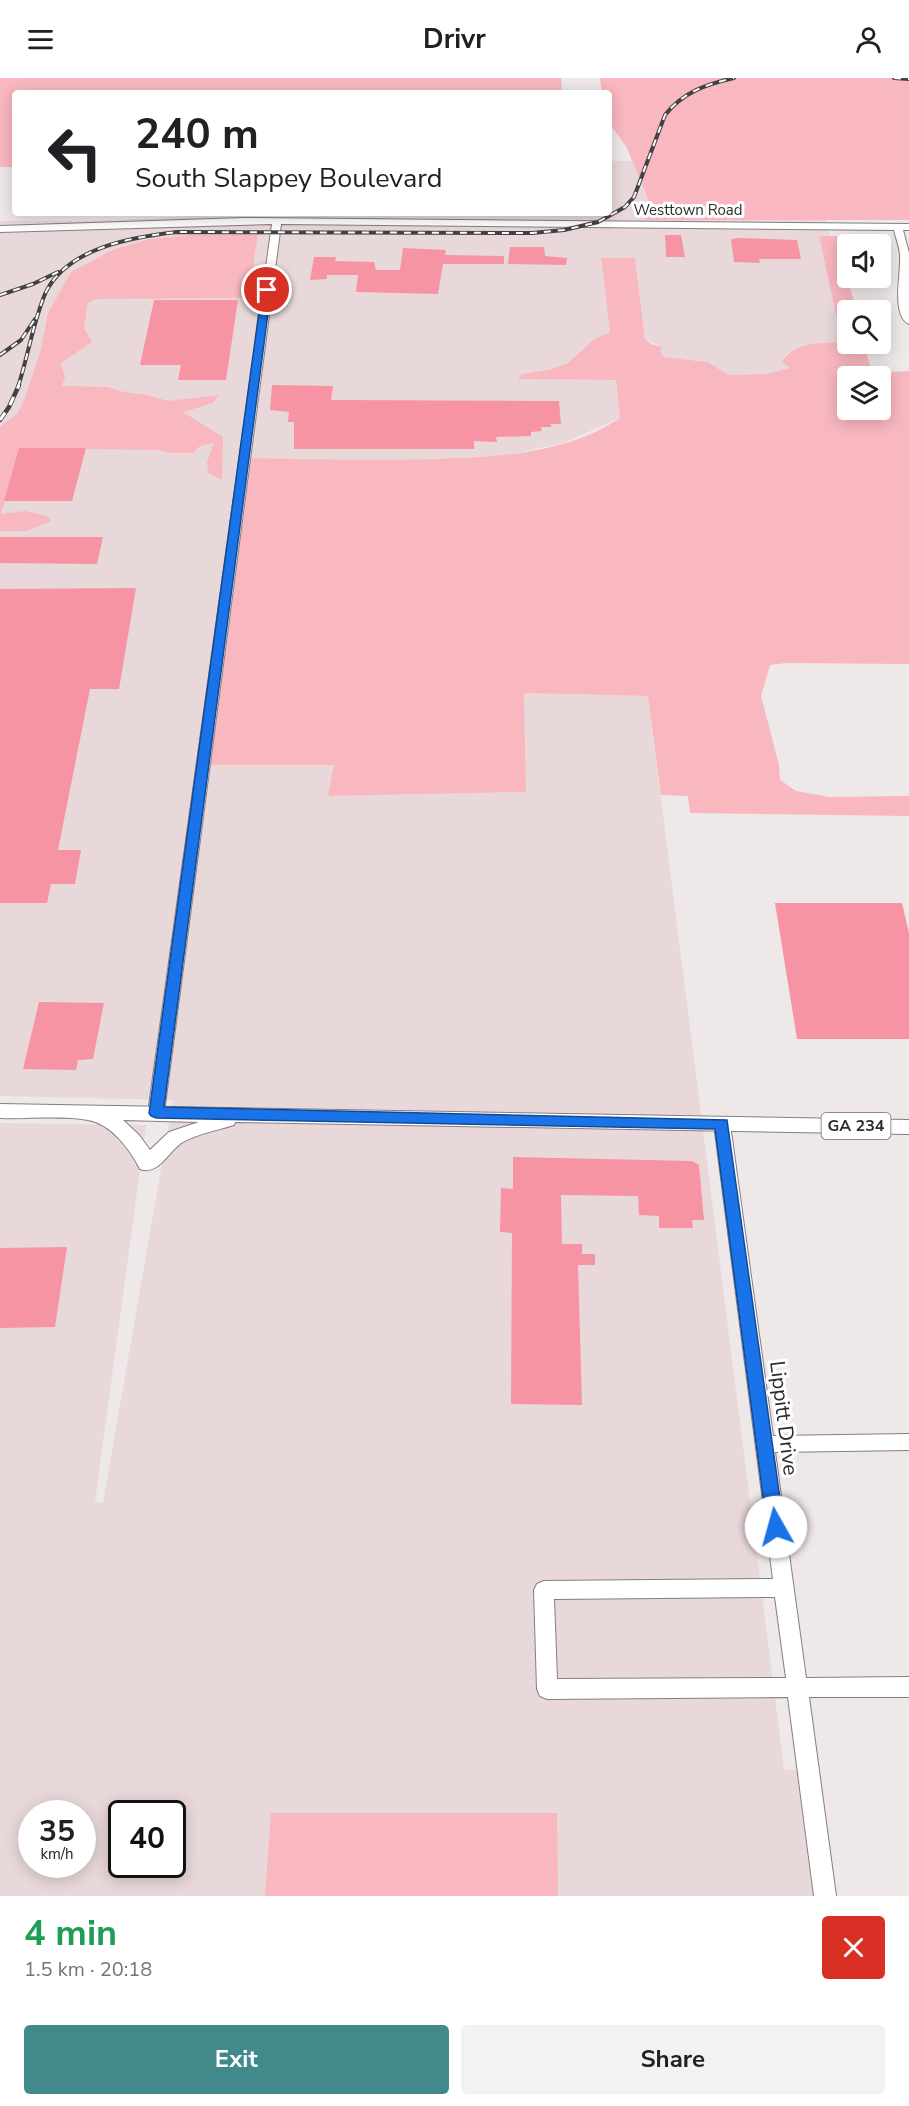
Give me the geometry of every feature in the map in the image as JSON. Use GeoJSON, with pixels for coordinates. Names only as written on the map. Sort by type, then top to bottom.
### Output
{"type":"FeatureCollection","features":[{"type":"Feature","properties":{"kind":"main road","name":"GA 234"},"geometry":{"type":"LineString","coordinates":[[0,1111],[909,1127]]}},
{"type":"Feature","properties":{"kind":"main road"},"geometry":{"type":"LineString","coordinates":[[88,1112],[107,1119],[127,1133],[138,1145],[147,1164],[176,1137],[246,1114]]}},
{"type":"Feature","properties":{"kind":"street","name":"Westtown Road"},"geometry":{"type":"LineString","coordinates":[[0,229],[106,228],[220,221],[909,227]]}},
{"type":"Feature","properties":{"kind":"street"},"geometry":{"type":"LineString","coordinates":[[156,1113],[277,221]]}},
{"type":"Feature","properties":{"kind":"street"},"geometry":{"type":"LineString","coordinates":[[898,227],[905,256],[903,308],[909,321]]}},
{"type":"Feature","properties":{"kind":"street","name":"Lippitt Drive"},"geometry":{"type":"LineString","coordinates":[[722,1124],[825,1896]]}},
{"type":"Feature","properties":{"kind":"street"},"geometry":{"type":"LineString","coordinates":[[765,1444],[909,1443]]}},
{"type":"Feature","properties":{"kind":"street"},"geometry":{"type":"LineString","coordinates":[[783,1588],[544,1590],[547,1689],[909,1687]]}},
{"type":"Feature","properties":{"kind":"shaded area"},"geometry":{"type":"Polygon","coordinates":[[[0,78],[561,78],[562,90],[12,90],[12,167],[0,167],[0,78]]]}},
{"type":"Feature","properties":{"kind":"shaded area"},"geometry":{"type":"Polygon","coordinates":[[[600,78],[909,78],[909,220],[644,220],[650,204],[626,146],[612,127],[612,90],[602,90],[600,78]]]}},
{"type":"Feature","properties":{"kind":"shaded area"},"geometry":{"type":"Polygon","coordinates":[[[612,161],[632,161],[650,204],[645,220],[826,220],[830,236],[819,237],[837,320],[837,343],[796,349],[786,354],[783,362],[791,368],[766,374],[728,375],[708,362],[662,357],[661,347],[645,339],[635,258],[601,259],[610,332],[593,340],[568,363],[552,369],[522,374],[519,379],[616,380],[620,418],[561,444],[500,456],[380,461],[203,765],[335,765],[328,796],[526,792],[524,693],[648,696],[784,1769],[808,1772],[823,1896],[0,1896],[0,1123],[146,1125],[95,1502],[103,1503],[173,1100],[0,1096],[0,221],[93,221],[196,216],[612,216],[612,161]]]}},
{"type":"Feature","properties":{"kind":"shaded area"},"geometry":{"type":"Polygon","coordinates":[[[258,234],[248,298],[95,299],[88,303],[84,328],[92,342],[61,363],[65,377],[62,386],[108,387],[168,401],[219,395],[213,403],[183,412],[223,437],[222,480],[208,473],[207,462],[214,443],[200,446],[193,453],[170,453],[159,450],[20,448],[1,514],[25,511],[47,516],[51,521],[27,531],[0,531],[0,427],[17,414],[25,398],[41,349],[48,313],[71,272],[115,249],[150,239],[189,235],[258,234]]]}},
{"type":"Feature","properties":{"kind":"shaded area"},"geometry":{"type":"Polygon","coordinates":[[[819,236],[837,236],[837,288],[850,288],[853,300],[837,300],[837,320],[819,236]]]}},
{"type":"Feature","properties":{"kind":"shaded area"},"geometry":{"type":"Polygon","coordinates":[[[601,258],[635,258],[645,339],[651,344],[662,347],[660,351],[663,357],[708,362],[728,375],[766,374],[790,368],[782,362],[793,350],[817,343],[837,343],[837,354],[867,354],[870,366],[837,366],[837,420],[891,420],[891,372],[909,371],[909,664],[786,663],[770,665],[761,696],[779,765],[780,780],[796,791],[829,797],[909,796],[909,816],[690,813],[688,796],[661,795],[648,696],[524,693],[526,792],[328,796],[334,765],[203,765],[244,458],[384,460],[479,457],[553,447],[599,430],[620,418],[616,380],[518,379],[522,374],[552,369],[568,363],[593,340],[610,332],[601,258]]]}},
{"type":"Feature","properties":{"kind":"shaded area"},"geometry":{"type":"Polygon","coordinates":[[[271,1813],[557,1813],[558,1896],[265,1896],[271,1813]]]}},
{"type":"Feature","properties":{"kind":"building"},"geometry":{"type":"Polygon","coordinates":[[[665,235],[681,235],[685,257],[666,257],[665,235]]]}},
{"type":"Feature","properties":{"kind":"building"},"geometry":{"type":"Polygon","coordinates":[[[731,239],[797,240],[801,259],[759,259],[760,263],[734,262],[731,239]]]}},
{"type":"Feature","properties":{"kind":"building"},"geometry":{"type":"Polygon","coordinates":[[[510,247],[544,247],[545,256],[567,258],[566,265],[508,264],[510,247]]]}},
{"type":"Feature","properties":{"kind":"building"},"geometry":{"type":"Polygon","coordinates":[[[403,248],[446,250],[445,255],[504,256],[504,264],[443,264],[438,294],[356,292],[358,275],[327,275],[327,279],[310,280],[314,257],[336,257],[335,261],[374,262],[376,270],[400,270],[403,248]]]}},
{"type":"Feature","properties":{"kind":"building"},"geometry":{"type":"Polygon","coordinates":[[[154,300],[238,300],[226,380],[178,380],[181,365],[140,365],[154,300]]]}},
{"type":"Feature","properties":{"kind":"building"},"geometry":{"type":"Polygon","coordinates":[[[272,385],[333,386],[331,400],[559,401],[561,424],[541,427],[542,431],[531,432],[531,436],[496,437],[497,442],[474,441],[474,449],[294,449],[294,422],[288,422],[289,412],[270,410],[272,385]]]}},
{"type":"Feature","properties":{"kind":"building"},"geometry":{"type":"Polygon","coordinates":[[[19,448],[86,448],[72,501],[4,501],[19,448]]]}},
{"type":"Feature","properties":{"kind":"building"},"geometry":{"type":"Polygon","coordinates":[[[0,537],[103,537],[97,564],[0,563],[0,537]]]}},
{"type":"Feature","properties":{"kind":"building"},"geometry":{"type":"Polygon","coordinates":[[[136,588],[119,689],[90,689],[58,850],[81,850],[75,884],[51,884],[47,903],[0,903],[0,589],[136,588]]]}},
{"type":"Feature","properties":{"kind":"building"},"geometry":{"type":"Polygon","coordinates":[[[775,903],[902,903],[909,933],[909,1039],[797,1039],[775,903]]]}},
{"type":"Feature","properties":{"kind":"building"},"geometry":{"type":"Polygon","coordinates":[[[39,1002],[104,1003],[93,1059],[78,1060],[76,1070],[23,1069],[39,1002]]]}},
{"type":"Feature","properties":{"kind":"building"},"geometry":{"type":"Polygon","coordinates":[[[513,1157],[692,1161],[699,1165],[704,1220],[692,1220],[693,1228],[659,1228],[659,1216],[639,1215],[638,1196],[561,1195],[562,1244],[582,1244],[582,1254],[595,1254],[595,1265],[578,1265],[582,1405],[511,1404],[512,1233],[500,1232],[501,1188],[513,1189],[513,1157]]]}},
{"type":"Feature","properties":{"kind":"building"},"geometry":{"type":"Polygon","coordinates":[[[67,1247],[55,1327],[0,1328],[0,1248],[67,1247]]]}},
{"type":"Feature","properties":{"kind":"railway"},"geometry":{"type":"LineString","coordinates":[[612,214],[625,207],[634,197],[665,115],[672,107],[696,90],[734,78]]}},
{"type":"Feature","properties":{"kind":"railway"},"geometry":{"type":"LineString","coordinates":[[894,78],[909,79]]}},
{"type":"Feature","properties":{"kind":"railway"},"geometry":{"type":"LineString","coordinates":[[18,387],[37,316],[45,294],[55,278],[84,255],[121,242],[177,232],[532,233],[564,230],[598,222],[609,216]]}},
{"type":"Feature","properties":{"kind":"railway"},"geometry":{"type":"LineString","coordinates":[[0,295],[33,284],[58,272]]}},
{"type":"Feature","properties":{"kind":"railway"},"geometry":{"type":"LineString","coordinates":[[0,355],[21,340],[35,319]]}},
{"type":"Feature","properties":{"kind":"railway"},"geometry":{"type":"LineString","coordinates":[[0,420],[19,385]]}},
{"type":"Feature","properties":{"kind":"route"},"geometry":{"type":"LineString","coordinates":[[267,290],[156,1113],[722,1124],[776,1527]]}}]}
